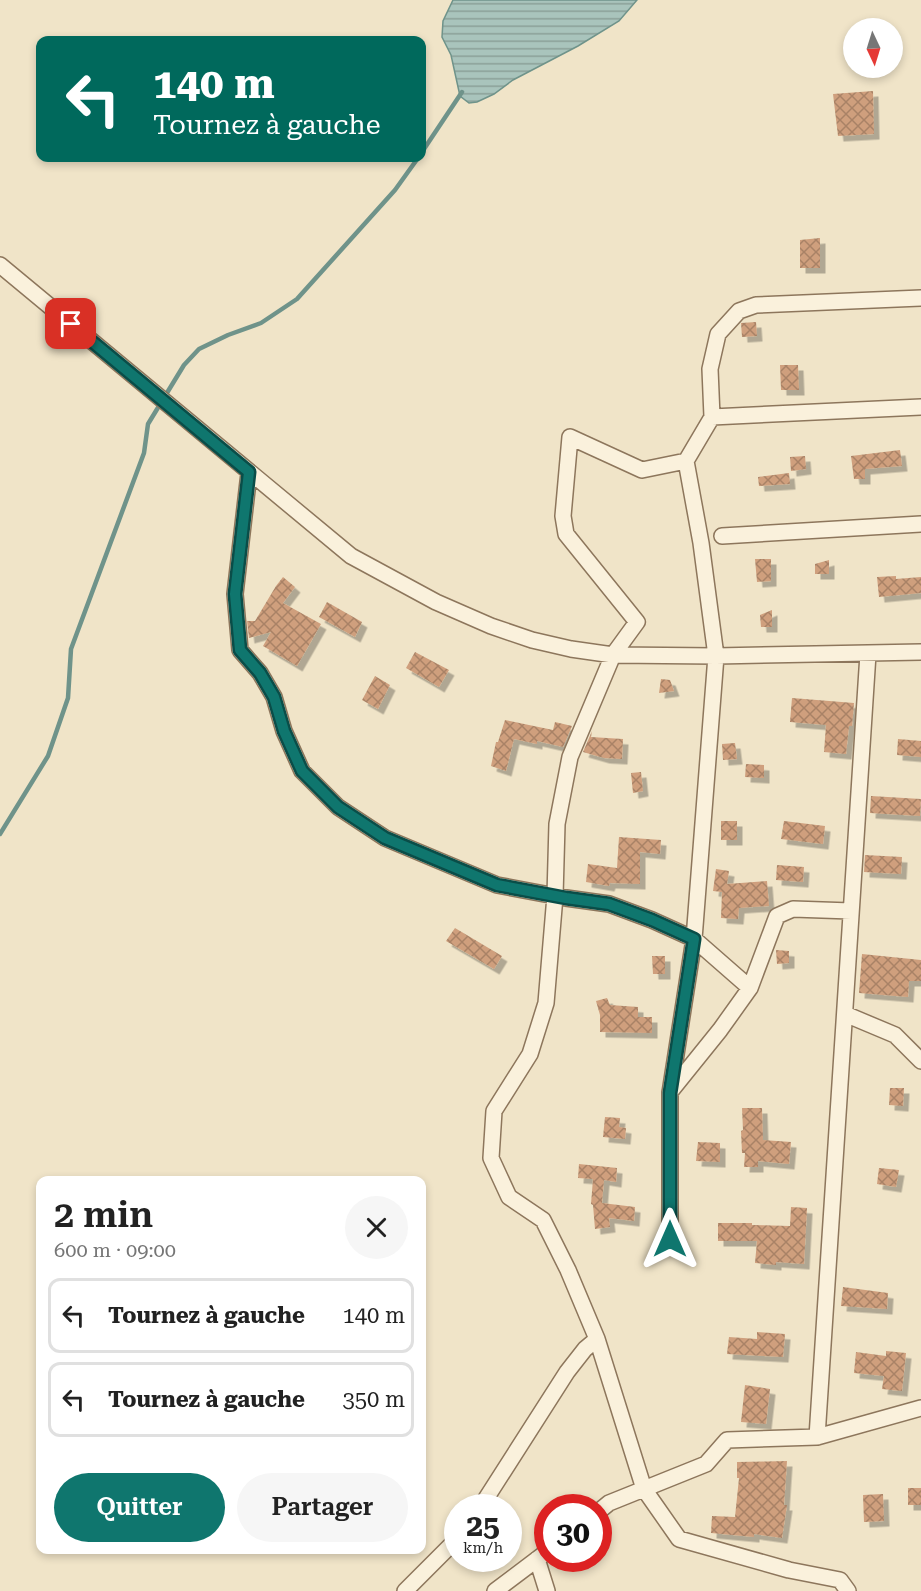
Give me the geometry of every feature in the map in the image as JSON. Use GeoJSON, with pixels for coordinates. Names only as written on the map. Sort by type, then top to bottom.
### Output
{"type":"FeatureCollection","features":[{"type":"Feature","properties":{"kind":"street"},"geometry":{"type":"LineString","coordinates":[[0,265],[351,556],[436,602],[490,626],[532,640],[613,655],[716,656],[921,652]]}},
{"type":"Feature","properties":{"kind":"street"},"geometry":{"type":"LineString","coordinates":[[670,1239],[670,1093],[694,939],[716,656],[701,543],[686,461],[712,417],[710,369],[718,334],[739,311],[756,305],[921,298]]}},
{"type":"Feature","properties":{"kind":"street"},"geometry":{"type":"LineString","coordinates":[[712,417],[921,407]]}},
{"type":"Feature","properties":{"kind":"street"},"geometry":{"type":"LineString","coordinates":[[686,461],[642,470],[570,437],[563,516],[566,534],[637,622],[613,655],[570,757],[557,824],[555,896],[546,1003],[530,1053],[495,1111],[491,1158],[508,1197],[543,1220],[568,1270],[597,1339],[632,1444],[644,1489],[679,1539],[789,1570],[840,1580],[848,1591]]}},
{"type":"Feature","properties":{"kind":"street"},"geometry":{"type":"LineString","coordinates":[[249,472],[235,594],[240,650],[260,673],[274,697],[284,731],[302,771],[338,807],[385,838],[497,885],[609,904],[652,920],[694,939],[750,988]]}},
{"type":"Feature","properties":{"kind":"street"},"geometry":{"type":"LineString","coordinates":[[722,536],[921,524]]}},
{"type":"Feature","properties":{"kind":"street"},"geometry":{"type":"LineString","coordinates":[[818,1437],[868,654]]}},
{"type":"Feature","properties":{"kind":"street"},"geometry":{"type":"LineString","coordinates":[[670,1093],[750,988],[777,916],[793,909],[851,911]]}},
{"type":"Feature","properties":{"kind":"street"},"geometry":{"type":"LineString","coordinates":[[845,1014],[895,1035],[921,1061]]}},
{"type":"Feature","properties":{"kind":"street"},"geometry":{"type":"LineString","coordinates":[[489,1494],[567,1372],[585,1349],[597,1339]]}},
{"type":"Feature","properties":{"kind":"street"},"geometry":{"type":"LineString","coordinates":[[612,1502],[706,1464],[727,1440],[818,1437],[921,1408]]}},
{"type":"Feature","properties":{"kind":"street"},"geometry":{"type":"LineString","coordinates":[[405,1591],[444,1552]]}},
{"type":"Feature","properties":{"kind":"street"},"geometry":{"type":"LineString","coordinates":[[495,1591],[534,1561]]}},
{"type":"Feature","properties":{"kind":"street"},"geometry":{"type":"LineString","coordinates":[[544,1572],[547,1591]]}},
{"type":"Feature","properties":{"kind":"water"},"geometry":{"type":"Polygon","coordinates":[[[453,0],[637,0],[619,21],[578,46],[513,80],[494,94],[469,103],[460,96],[451,55],[442,37],[443,21],[453,0]]]}},
{"type":"Feature","properties":{"kind":"building"},"geometry":{"type":"Polygon","coordinates":[[[873,91],[874,134],[838,136],[833,94],[873,91]]]}},
{"type":"Feature","properties":{"kind":"building"},"geometry":{"type":"Polygon","coordinates":[[[820,238],[820,268],[800,268],[800,240],[820,238]]]}},
{"type":"Feature","properties":{"kind":"building"},"geometry":{"type":"Polygon","coordinates":[[[756,322],[757,336],[742,337],[741,323],[756,322]]]}},
{"type":"Feature","properties":{"kind":"building"},"geometry":{"type":"Polygon","coordinates":[[[780,365],[798,365],[799,390],[781,390],[780,365]]]}},
{"type":"Feature","properties":{"kind":"building"},"geometry":{"type":"Polygon","coordinates":[[[900,450],[902,466],[865,469],[865,479],[854,479],[851,456],[900,450]]]}},
{"type":"Feature","properties":{"kind":"building"},"geometry":{"type":"Polygon","coordinates":[[[805,456],[806,469],[791,471],[790,457],[805,456]]]}},
{"type":"Feature","properties":{"kind":"building"},"geometry":{"type":"Polygon","coordinates":[[[789,473],[790,484],[759,486],[758,477],[789,473]]]}},
{"type":"Feature","properties":{"kind":"building"},"geometry":{"type":"Polygon","coordinates":[[[755,559],[771,559],[771,581],[757,582],[755,559]]]}},
{"type":"Feature","properties":{"kind":"building"},"geometry":{"type":"Polygon","coordinates":[[[829,560],[829,574],[815,574],[815,564],[829,560]]]}},
{"type":"Feature","properties":{"kind":"building"},"geometry":{"type":"Polygon","coordinates":[[[896,576],[896,579],[921,577],[921,593],[879,597],[877,577],[896,576]]]}},
{"type":"Feature","properties":{"kind":"building"},"geometry":{"type":"Polygon","coordinates":[[[283,577],[295,587],[283,603],[321,624],[297,666],[263,646],[271,632],[249,638],[247,621],[255,621],[283,577]]]}},
{"type":"Feature","properties":{"kind":"building"},"geometry":{"type":"Polygon","coordinates":[[[327,602],[362,622],[355,637],[319,617],[327,602]]]}},
{"type":"Feature","properties":{"kind":"building"},"geometry":{"type":"Polygon","coordinates":[[[772,610],[772,627],[761,627],[760,615],[772,610]]]}},
{"type":"Feature","properties":{"kind":"building"},"geometry":{"type":"Polygon","coordinates":[[[415,652],[449,670],[439,687],[406,668],[415,652]]]}},
{"type":"Feature","properties":{"kind":"building"},"geometry":{"type":"Polygon","coordinates":[[[375,676],[390,685],[378,709],[362,700],[375,676]]]}},
{"type":"Feature","properties":{"kind":"building"},"geometry":{"type":"Polygon","coordinates":[[[661,679],[670,680],[674,691],[659,693],[661,679]]]}},
{"type":"Feature","properties":{"kind":"building"},"geometry":{"type":"Polygon","coordinates":[[[792,698],[854,703],[846,754],[824,752],[826,725],[790,722],[792,698]]]}},
{"type":"Feature","properties":{"kind":"building"},"geometry":{"type":"Polygon","coordinates":[[[505,720],[553,730],[555,722],[572,726],[563,747],[514,739],[506,771],[491,766],[496,742],[498,742],[505,720]]]}},
{"type":"Feature","properties":{"kind":"building"},"geometry":{"type":"Polygon","coordinates":[[[592,731],[591,737],[623,739],[622,759],[604,758],[583,752],[592,731]]]}},
{"type":"Feature","properties":{"kind":"building"},"geometry":{"type":"Polygon","coordinates":[[[898,739],[921,741],[921,757],[897,755],[898,739]]]}},
{"type":"Feature","properties":{"kind":"building"},"geometry":{"type":"Polygon","coordinates":[[[735,743],[737,759],[723,760],[722,744],[735,743]]]}},
{"type":"Feature","properties":{"kind":"building"},"geometry":{"type":"Polygon","coordinates":[[[746,764],[764,765],[764,778],[745,777],[746,764]]]}},
{"type":"Feature","properties":{"kind":"building"},"geometry":{"type":"Polygon","coordinates":[[[641,772],[643,791],[633,793],[631,773],[641,772]]]}},
{"type":"Feature","properties":{"kind":"building"},"geometry":{"type":"Polygon","coordinates":[[[871,796],[921,799],[920,816],[870,813],[871,796]]]}},
{"type":"Feature","properties":{"kind":"building"},"geometry":{"type":"Polygon","coordinates":[[[721,821],[737,821],[737,840],[721,840],[721,821]]]}},
{"type":"Feature","properties":{"kind":"building"},"geometry":{"type":"Polygon","coordinates":[[[784,821],[825,826],[823,844],[781,839],[784,821]]]}},
{"type":"Feature","properties":{"kind":"building"},"geometry":{"type":"Polygon","coordinates":[[[619,837],[661,840],[660,854],[640,852],[640,884],[610,883],[609,886],[586,882],[588,864],[617,868],[619,837]]]}},
{"type":"Feature","properties":{"kind":"building"},"geometry":{"type":"Polygon","coordinates":[[[865,855],[902,857],[901,874],[864,872],[865,855]]]}},
{"type":"Feature","properties":{"kind":"building"},"geometry":{"type":"Polygon","coordinates":[[[777,865],[804,867],[803,882],[776,880],[777,865]]]}},
{"type":"Feature","properties":{"kind":"building"},"geometry":{"type":"Polygon","coordinates":[[[716,869],[729,871],[727,884],[767,881],[769,906],[739,908],[738,919],[721,918],[722,892],[713,891],[716,869]]]}},
{"type":"Feature","properties":{"kind":"building"},"geometry":{"type":"Polygon","coordinates":[[[455,928],[502,956],[494,969],[446,941],[455,928]]]}},
{"type":"Feature","properties":{"kind":"building"},"geometry":{"type":"Polygon","coordinates":[[[776,950],[789,951],[789,963],[777,964],[776,950]]]}},
{"type":"Feature","properties":{"kind":"building"},"geometry":{"type":"Polygon","coordinates":[[[862,954],[921,960],[921,981],[909,981],[908,997],[859,993],[862,954]]]}},
{"type":"Feature","properties":{"kind":"building"},"geometry":{"type":"Polygon","coordinates":[[[652,956],[665,956],[665,974],[653,974],[652,956]]]}},
{"type":"Feature","properties":{"kind":"building"},"geometry":{"type":"Polygon","coordinates":[[[607,998],[610,1005],[638,1007],[638,1017],[652,1017],[652,1033],[600,1032],[600,1015],[596,1001],[607,998]]]}},
{"type":"Feature","properties":{"kind":"building"},"geometry":{"type":"Polygon","coordinates":[[[890,1088],[904,1088],[903,1106],[889,1105],[890,1088]]]}},
{"type":"Feature","properties":{"kind":"building"},"geometry":{"type":"Polygon","coordinates":[[[742,1108],[762,1108],[763,1140],[791,1142],[789,1164],[758,1161],[758,1167],[744,1167],[742,1108]]]}},
{"type":"Feature","properties":{"kind":"building"},"geometry":{"type":"Polygon","coordinates":[[[605,1117],[620,1118],[619,1127],[626,1128],[625,1139],[603,1137],[605,1117]]]}},
{"type":"Feature","properties":{"kind":"building"},"geometry":{"type":"Polygon","coordinates":[[[698,1142],[720,1143],[720,1162],[696,1161],[698,1142]]]}},
{"type":"Feature","properties":{"kind":"building"},"geometry":{"type":"Polygon","coordinates":[[[579,1164],[617,1168],[616,1182],[604,1180],[602,1203],[635,1207],[634,1221],[609,1218],[610,1227],[595,1229],[593,1205],[591,1204],[593,1179],[578,1178],[579,1164]]]}},
{"type":"Feature","properties":{"kind":"building"},"geometry":{"type":"Polygon","coordinates":[[[879,1168],[899,1170],[896,1187],[877,1184],[879,1168]]]}},
{"type":"Feature","properties":{"kind":"building"},"geometry":{"type":"Polygon","coordinates":[[[791,1207],[807,1208],[804,1264],[755,1263],[757,1241],[718,1241],[718,1223],[790,1226],[791,1207]]]}},
{"type":"Feature","properties":{"kind":"building"},"geometry":{"type":"Polygon","coordinates":[[[843,1287],[888,1293],[887,1309],[841,1306],[843,1287]]]}},
{"type":"Feature","properties":{"kind":"building"},"geometry":{"type":"Polygon","coordinates":[[[757,1332],[785,1334],[783,1357],[727,1354],[729,1337],[757,1339],[757,1332]]]}},
{"type":"Feature","properties":{"kind":"building"},"geometry":{"type":"Polygon","coordinates":[[[886,1351],[906,1353],[902,1391],[882,1389],[884,1376],[854,1373],[856,1352],[886,1356],[886,1351]]]}},
{"type":"Feature","properties":{"kind":"building"},"geometry":{"type":"Polygon","coordinates":[[[745,1385],[770,1389],[766,1424],[741,1422],[745,1385]]]}},
{"type":"Feature","properties":{"kind":"building"},"geometry":{"type":"Polygon","coordinates":[[[787,1461],[784,1505],[787,1505],[782,1538],[754,1534],[754,1537],[711,1533],[712,1516],[735,1517],[739,1478],[737,1478],[737,1462],[787,1461]]]}},
{"type":"Feature","properties":{"kind":"building"},"geometry":{"type":"Polygon","coordinates":[[[908,1488],[921,1488],[921,1505],[908,1505],[908,1488]]]}},
{"type":"Feature","properties":{"kind":"building"},"geometry":{"type":"Polygon","coordinates":[[[883,1494],[884,1521],[864,1522],[863,1495],[883,1494]]]}},
{"type":"Feature","properties":{"kind":"waterway"},"geometry":{"type":"LineString","coordinates":[[426,146],[462,92]]}},
{"type":"Feature","properties":{"kind":"waterway"},"geometry":{"type":"LineString","coordinates":[[0,834],[48,756],[68,698],[71,649],[144,453],[148,424],[184,365],[199,349],[261,323],[297,299],[395,190],[415,162]]}},
{"type":"Feature","properties":{"kind":"route"},"geometry":{"type":"LineString","coordinates":[[71,324],[249,472],[235,594],[240,650],[260,673],[274,697],[284,731],[302,771],[338,807],[385,838],[497,885],[609,904],[694,939],[670,1093],[670,1239]]}}]}
